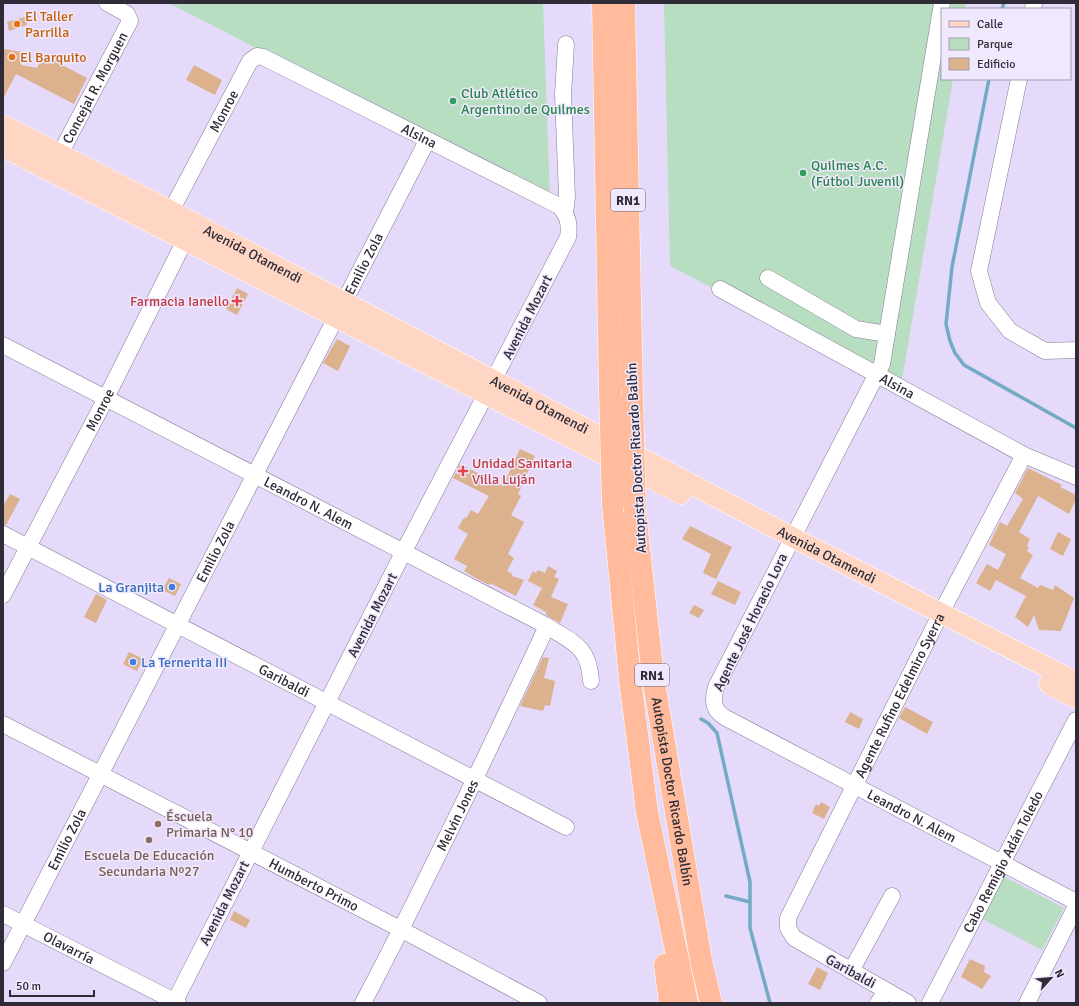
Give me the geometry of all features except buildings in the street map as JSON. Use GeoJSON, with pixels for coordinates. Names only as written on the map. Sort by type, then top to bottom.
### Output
{"type":"FeatureCollection","features":[{"type":"Feature","properties":{"kind":"highway","name":"Autopista Doctor Ricardo Balbín"},"geometry":{"type":"LineString","coordinates":[[603,3],[613,504],[630,679],[646,812],[686,1003]]}},
{"type":"Feature","properties":{"kind":"highway","name":"Autopista Doctor Ricardo Balbín"},"geometry":{"type":"LineString","coordinates":[[624,3],[635,512],[653,677],[701,960],[711,1003]]}},
{"type":"Feature","properties":{"kind":"highway"},"geometry":{"type":"LineString","coordinates":[[646,812],[670,1003]]}},
{"type":"Feature","properties":{"kind":"highway"},"geometry":{"type":"LineString","coordinates":[[701,960],[714,1003]]}},
{"type":"Feature","properties":{"kind":"main road","name":"Avenida Otamendi"},"geometry":{"type":"LineString","coordinates":[[3,126],[171,211],[189,232]]}},
{"type":"Feature","properties":{"kind":"main road","name":"Avenida Otamendi"},"geometry":{"type":"LineString","coordinates":[[3,146],[189,232],[938,619],[1076,698]]}},
{"type":"Feature","properties":{"kind":"main road","name":"Avenida Otamendi"},"geometry":{"type":"LineString","coordinates":[[938,619],[1076,682]]}},
{"type":"Feature","properties":{"kind":"street","name":"Concejal R. Morguen"},"geometry":{"type":"LineString","coordinates":[[60,154],[130,21],[127,14],[108,3]]}},
{"type":"Feature","properties":{"kind":"street","name":"Agente José Horacio Lora"},"geometry":{"type":"LineString","coordinates":[[726,718],[720,715],[715,708],[713,698],[716,687],[789,542],[882,364],[941,9]]}},
{"type":"Feature","properties":{"kind":"street","name":"Avenida Mozart"},"geometry":{"type":"LineString","coordinates":[[176,1002],[249,852],[568,237],[563,94],[566,44]]}},
{"type":"Feature","properties":{"kind":"street","name":"Alsina"},"geometry":{"type":"LineString","coordinates":[[257,56],[264,57],[427,141],[559,206],[567,220]]}},
{"type":"Feature","properties":{"kind":"street","name":"Monroe"},"geometry":{"type":"LineString","coordinates":[[171,211],[250,61],[257,56]]}},
{"type":"Feature","properties":{"kind":"street"},"geometry":{"type":"LineString","coordinates":[[1019,80],[979,271],[988,303],[1010,331],[1045,351],[1076,350]]}},
{"type":"Feature","properties":{"kind":"street","name":"Emilio Zola"},"geometry":{"type":"LineString","coordinates":[[3,963],[427,141]]}},
{"type":"Feature","properties":{"kind":"street","name":"Monroe"},"geometry":{"type":"LineString","coordinates":[[3,595],[106,398],[189,232]]}},
{"type":"Feature","properties":{"kind":"street"},"geometry":{"type":"LineString","coordinates":[[768,278],[856,329],[887,334]]}},
{"type":"Feature","properties":{"kind":"street","name":"Alsina"},"geometry":{"type":"LineString","coordinates":[[720,289],[1024,455],[1076,477]]}},
{"type":"Feature","properties":{"kind":"street","name":"Leandro N. Alem"},"geometry":{"type":"LineString","coordinates":[[3,345],[546,626],[577,645],[587,656],[591,680]]}},
{"type":"Feature","properties":{"kind":"street","name":"Agente Rufino Edelmiro Syerra"},"geometry":{"type":"LineString","coordinates":[[794,938],[788,928],[788,918],[853,785],[1024,455]]}},
{"type":"Feature","properties":{"kind":"street","name":"Garibaldi"},"geometry":{"type":"LineString","coordinates":[[3,534],[566,827]]}},
{"type":"Feature","properties":{"kind":"street","name":"Melvin Jones"},"geometry":{"type":"LineString","coordinates":[[363,1003],[402,930],[476,779],[546,626]]}},
{"type":"Feature","properties":{"kind":"street","name":"Leandro N. Alem"},"geometry":{"type":"LineString","coordinates":[[726,718],[1076,902]]}},
{"type":"Feature","properties":{"kind":"street","name":"Cabo Remigio Adán Toledo"},"geometry":{"type":"LineString","coordinates":[[930,1003],[985,900],[1001,862],[1076,720]]}},
{"type":"Feature","properties":{"kind":"street","name":"Humberto Primo"},"geometry":{"type":"LineString","coordinates":[[3,724],[402,930],[539,1003]]}},
{"type":"Feature","properties":{"kind":"street"},"geometry":{"type":"LineString","coordinates":[[851,971],[892,896]]}},
{"type":"Feature","properties":{"kind":"street"},"geometry":{"type":"LineString","coordinates":[[1027,1003],[1076,906]]}},
{"type":"Feature","properties":{"kind":"street","name":"Olavarría"},"geometry":{"type":"LineString","coordinates":[[3,914],[176,1002]]}},
{"type":"Feature","properties":{"kind":"street","name":"Garibaldi"},"geometry":{"type":"LineString","coordinates":[[794,938],[851,971],[882,997],[908,1003]]}},
{"type":"Feature","properties":{"kind":"green space","name":"Club Atlético Argentino de Quilmes"},"geometry":{"type":"Polygon","coordinates":[[[169,3],[543,3],[550,200],[169,3]]]}},
{"type":"Feature","properties":{"kind":"green space","name":"Quilmes A.C. (Fútbol Juvenil)"},"geometry":{"type":"Polygon","coordinates":[[[664,3],[966,3],[965,8],[941,8],[941,80],[953,80],[901,386],[670,266],[664,3]]]}},
{"type":"Feature","properties":{"kind":"green space"},"geometry":{"type":"Polygon","coordinates":[[[1003,876],[1064,908],[1042,950],[981,918],[1003,876]]]}},
{"type":"Feature","properties":{"kind":"waterway"},"geometry":{"type":"LineString","coordinates":[[1002,8],[1004,3]]}},
{"type":"Feature","properties":{"kind":"waterway"},"geometry":{"type":"LineString","coordinates":[[989,80],[952,267],[946,324],[950,341],[955,353],[964,365],[1076,428]]}},
{"type":"Feature","properties":{"kind":"waterway"},"geometry":{"type":"LineString","coordinates":[[701,719],[708,723],[717,733],[750,882],[750,928],[770,1003]]}},
{"type":"Feature","properties":{"kind":"waterway"},"geometry":{"type":"LineString","coordinates":[[726,896],[750,902]]}},
{"type":"Feature","properties":{"kind":"place","name":"El Taller Parrilla"},"geometry":{"type":"Point","coordinates":[17,24]}},
{"type":"Feature","properties":{"kind":"place","name":"El Barquito"},"geometry":{"type":"Point","coordinates":[12,57]}},
{"type":"Feature","properties":{"kind":"place","name":"Club Atlético Argentino de Quilmes"},"geometry":{"type":"Point","coordinates":[453,101]}},
{"type":"Feature","properties":{"kind":"place","name":"Quilmes A.C. (Fútbol Juvenil)"},"geometry":{"type":"Point","coordinates":[803,173]}},
{"type":"Feature","properties":{"kind":"place","name":"Farmacia Ianello"},"geometry":{"type":"Point","coordinates":[237,301]}},
{"type":"Feature","properties":{"kind":"place","name":"Unidad Sanitaria Villa Luján"},"geometry":{"type":"Point","coordinates":[463,471]}},
{"type":"Feature","properties":{"kind":"place","name":"La Granjita"},"geometry":{"type":"Point","coordinates":[172,587]}},
{"type":"Feature","properties":{"kind":"place","name":"La Ternerita III"},"geometry":{"type":"Point","coordinates":[133,662]}},
{"type":"Feature","properties":{"kind":"place","name":"Éscuela Primaria N° 10"},"geometry":{"type":"Point","coordinates":[158,824]}},
{"type":"Feature","properties":{"kind":"place","name":"Escuela De Educación Secundaria Nº27"},"geometry":{"type":"Point","coordinates":[149,840]}}]}
